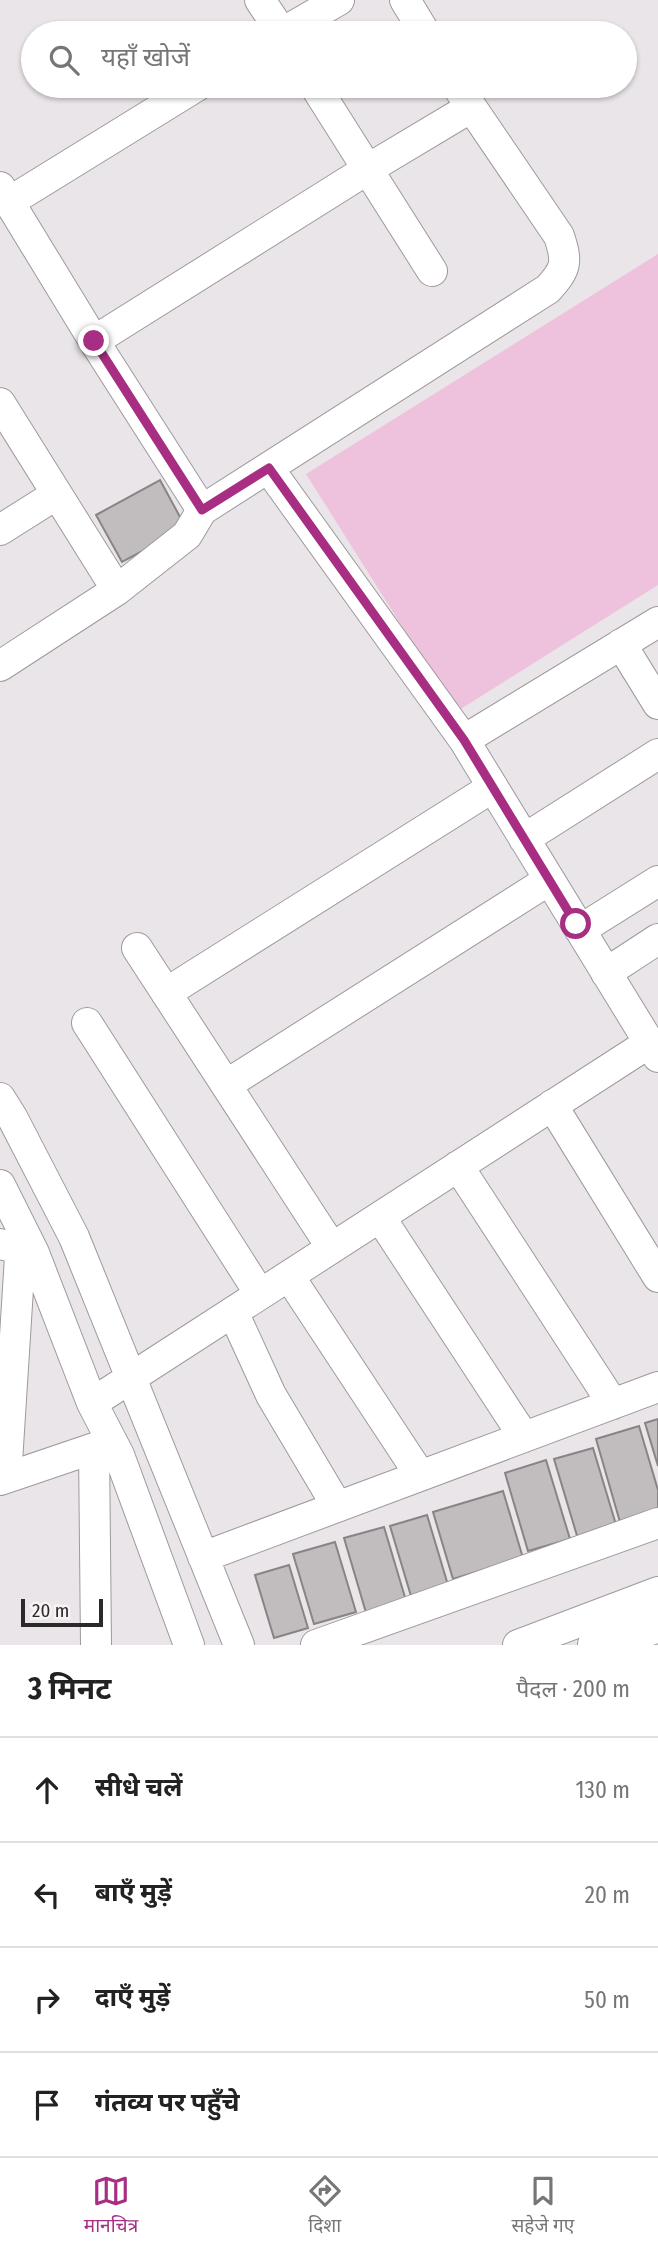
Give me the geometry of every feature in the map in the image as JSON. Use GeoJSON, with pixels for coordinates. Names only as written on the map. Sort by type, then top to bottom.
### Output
{"type":"FeatureCollection","features":[{"type":"Feature","properties":{"kind":"main road"},"geometry":{"type":"LineString","coordinates":[[597,1645],[658,1623]]}},
{"type":"Feature","properties":{"kind":"street"},"geometry":{"type":"LineString","coordinates":[[260,0],[274,21]]}},
{"type":"Feature","properties":{"kind":"street"},"geometry":{"type":"LineString","coordinates":[[303,21],[339,0]]}},
{"type":"Feature","properties":{"kind":"street"},"geometry":{"type":"LineString","coordinates":[[405,0],[418,21]]}},
{"type":"Feature","properties":{"kind":"street"},"geometry":{"type":"LineString","coordinates":[[176,98],[5,194],[94,341],[202,510]]}},
{"type":"Feature","properties":{"kind":"street"},"geometry":{"type":"LineString","coordinates":[[323,98],[432,271]]}},
{"type":"Feature","properties":{"kind":"street"},"geometry":{"type":"LineString","coordinates":[[94,341],[368,169],[462,98]]}},
{"type":"Feature","properties":{"kind":"street"},"geometry":{"type":"LineString","coordinates":[[0,666],[117,590],[187,535],[202,510],[548,289],[561,274],[566,257],[559,236],[464,98]]}},
{"type":"Feature","properties":{"kind":"street"},"geometry":{"type":"LineString","coordinates":[[1,406],[117,590]]}},
{"type":"Feature","properties":{"kind":"street"},"geometry":{"type":"LineString","coordinates":[[92,1403],[552,1105],[653,1050],[464,740],[269,468]]}},
{"type":"Feature","properties":{"kind":"street"},"geometry":{"type":"LineString","coordinates":[[0,530],[57,494]]}},
{"type":"Feature","properties":{"kind":"street"},"geometry":{"type":"LineString","coordinates":[[464,740],[658,622]]}},
{"type":"Feature","properties":{"kind":"street"},"geometry":{"type":"LineString","coordinates":[[621,645],[658,704]]}},
{"type":"Feature","properties":{"kind":"street"},"geometry":{"type":"LineString","coordinates":[[524,839],[658,754]]}},
{"type":"Feature","properties":{"kind":"street"},"geometry":{"type":"LineString","coordinates":[[166,993],[493,787]]}},
{"type":"Feature","properties":{"kind":"street"},"geometry":{"type":"LineString","coordinates":[[226,1085],[549,880]]}},
{"type":"Feature","properties":{"kind":"street"},"geometry":{"type":"LineString","coordinates":[[580,930],[658,881]]}},
{"type":"Feature","properties":{"kind":"street"},"geometry":{"type":"LineString","coordinates":[[606,973],[658,939]]}},
{"type":"Feature","properties":{"kind":"street"},"geometry":{"type":"LineString","coordinates":[[137,947],[332,1248]]}},
{"type":"Feature","properties":{"kind":"street"},"geometry":{"type":"LineString","coordinates":[[87,1023],[260,1294]]}},
{"type":"Feature","properties":{"kind":"street"},"geometry":{"type":"LineString","coordinates":[[0,1098],[74,1237],[239,1645]]}},
{"type":"Feature","properties":{"kind":"street"},"geometry":{"type":"LineString","coordinates":[[552,1105],[658,1277]]}},
{"type":"Feature","properties":{"kind":"street"},"geometry":{"type":"LineString","coordinates":[[458,1166],[613,1404]]}},
{"type":"Feature","properties":{"kind":"street"},"geometry":{"type":"LineString","coordinates":[[0,1185],[34,1253],[92,1403],[103,1445],[189,1645]]}},
{"type":"Feature","properties":{"kind":"street"},"geometry":{"type":"LineString","coordinates":[[380,1217],[524,1437]]}},
{"type":"Feature","properties":{"kind":"street"},"geometry":{"type":"LineString","coordinates":[[0,1244],[13,1247],[20,1257],[3,1479],[103,1445]]}},
{"type":"Feature","properties":{"kind":"street"},"geometry":{"type":"LineString","coordinates":[[289,1276],[421,1475]]}},
{"type":"Feature","properties":{"kind":"street"},"geometry":{"type":"LineString","coordinates":[[233,1312],[271,1395],[337,1506]]}},
{"type":"Feature","properties":{"kind":"street"},"geometry":{"type":"LineString","coordinates":[[203,1557],[658,1387]]}},
{"type":"Feature","properties":{"kind":"street"},"geometry":{"type":"LineString","coordinates":[[96,1645],[103,1445]]}},
{"type":"Feature","properties":{"kind":"street"},"geometry":{"type":"LineString","coordinates":[[316,1645],[658,1523]]}},
{"type":"Feature","properties":{"kind":"street"},"geometry":{"type":"LineString","coordinates":[[518,1645],[658,1592]]}},
{"type":"Feature","properties":{"kind":"shaded area"},"geometry":{"type":"Polygon","coordinates":[[[658,254],[658,585],[456,712],[306,474],[658,254]]]}},
{"type":"Feature","properties":{"kind":"building"},"geometry":{"type":"Polygon","coordinates":[[[160,480],[186,528],[122,562],[96,515],[160,480]]]}},
{"type":"Feature","properties":{"kind":"building"},"geometry":{"type":"Polygon","coordinates":[[[658,1419],[658,1466],[645,1423],[658,1419]]]}},
{"type":"Feature","properties":{"kind":"building"},"geometry":{"type":"Polygon","coordinates":[[[639,1426],[658,1490],[658,1511],[620,1522],[596,1439],[639,1426]]]}},
{"type":"Feature","properties":{"kind":"building"},"geometry":{"type":"Polygon","coordinates":[[[593,1448],[617,1528],[578,1539],[554,1459],[593,1448]]]}},
{"type":"Feature","properties":{"kind":"building"},"geometry":{"type":"Polygon","coordinates":[[[546,1460],[570,1539],[528,1551],[505,1473],[546,1460]]]}},
{"type":"Feature","properties":{"kind":"building"},"geometry":{"type":"Polygon","coordinates":[[[503,1491],[523,1558],[453,1579],[433,1512],[503,1491]]]}},
{"type":"Feature","properties":{"kind":"building"},"geometry":{"type":"Polygon","coordinates":[[[427,1515],[448,1585],[411,1596],[390,1526],[427,1515]]]}},
{"type":"Feature","properties":{"kind":"building"},"geometry":{"type":"Polygon","coordinates":[[[384,1527],[407,1604],[367,1616],[344,1538],[384,1527]]]}},
{"type":"Feature","properties":{"kind":"building"},"geometry":{"type":"Polygon","coordinates":[[[335,1542],[356,1612],[314,1624],[293,1554],[335,1542]]]}},
{"type":"Feature","properties":{"kind":"building"},"geometry":{"type":"Polygon","coordinates":[[[289,1565],[308,1628],[274,1638],[255,1575],[289,1565]]]}},
{"type":"Feature","properties":{"kind":"route"},"geometry":{"type":"LineString","coordinates":[[94,341],[202,510],[269,468],[464,740],[576,924]]}}]}
